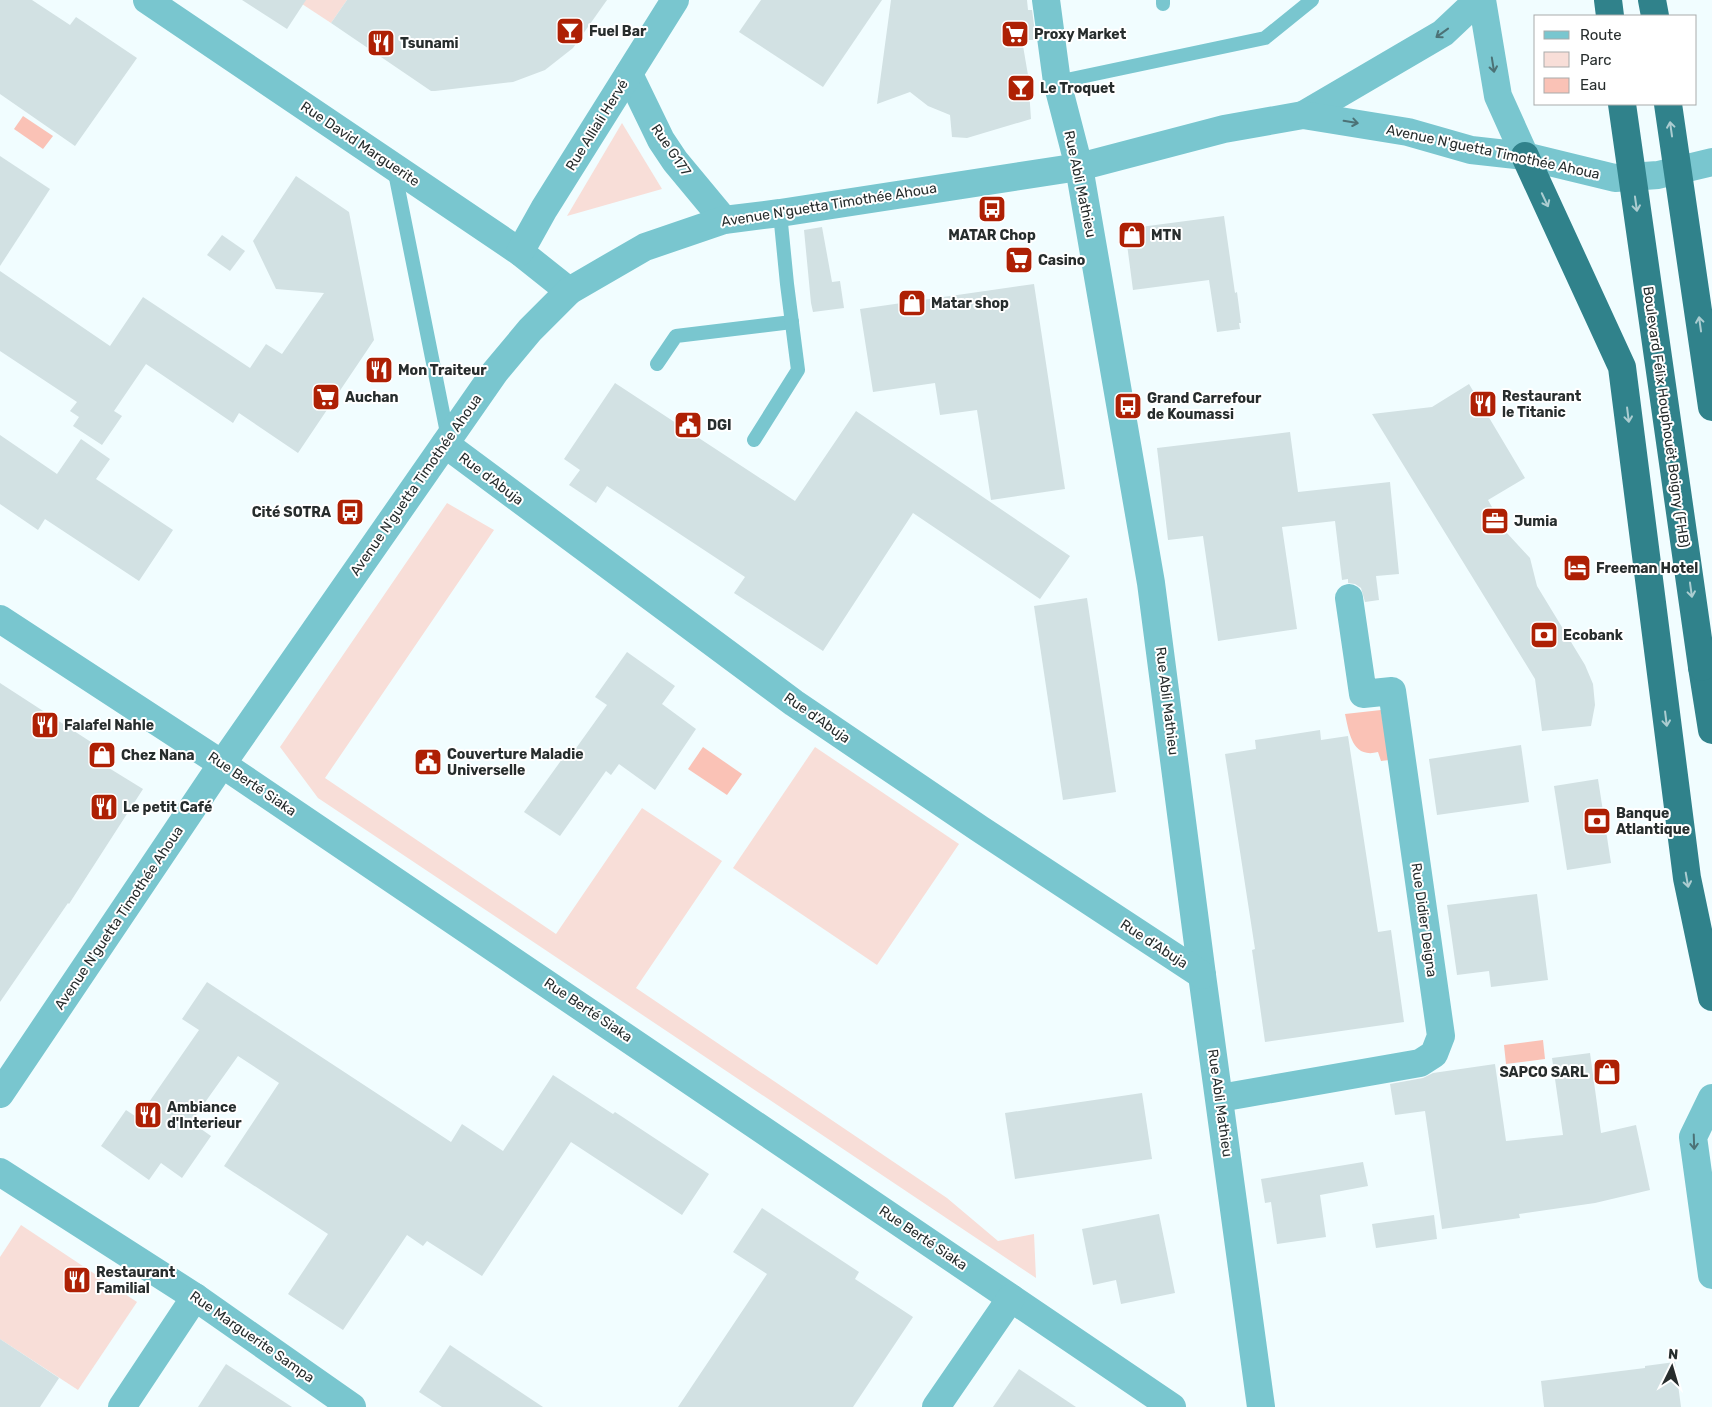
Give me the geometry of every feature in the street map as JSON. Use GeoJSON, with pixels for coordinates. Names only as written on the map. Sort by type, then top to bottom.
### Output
{"type":"FeatureCollection","features":[{"type":"Feature","properties":{"kind":"highway"},"geometry":{"type":"LineString","coordinates":[[1608,0],[1610,15]]}},
{"type":"Feature","properties":{"kind":"highway"},"geometry":{"type":"LineString","coordinates":[[1652,0],[1655,15]]}},
{"type":"Feature","properties":{"kind":"highway","name":"Boulevard Félix Houphouët Boigny (FHB)"},"geometry":{"type":"LineString","coordinates":[[1622,105],[1712,730]]}},
{"type":"Feature","properties":{"kind":"highway"},"geometry":{"type":"LineString","coordinates":[[1668,105],[1712,407]]}},
{"type":"Feature","properties":{"kind":"highway"},"geometry":{"type":"LineString","coordinates":[[1525,156],[1622,367],[1687,878],[1712,997]]}},
{"type":"Feature","properties":{"kind":"street","name":"Rue David Marguerite"},"geometry":{"type":"LineString","coordinates":[[147,0],[520,252],[569,291]]}},
{"type":"Feature","properties":{"kind":"street","name":"Rue Alliali Hervé"},"geometry":{"type":"LineString","coordinates":[[520,252],[544,209],[676,0]]}},
{"type":"Feature","properties":{"kind":"street","name":"Rue Abli Mathieu"},"geometry":{"type":"LineString","coordinates":[[1046,0],[1057,82],[1079,166],[1151,583],[1261,1407]]}},
{"type":"Feature","properties":{"kind":"street","name":"Avenue N'guetta Timothée Ahoua"},"geometry":{"type":"LineString","coordinates":[[1303,115],[1443,34],[1478,0]]}},
{"type":"Feature","properties":{"kind":"street"},"geometry":{"type":"LineString","coordinates":[[1482,0],[1498,96],[1525,156]]}},
{"type":"Feature","properties":{"kind":"street","name":"Rue G177"},"geometry":{"type":"LineString","coordinates":[[629,74],[661,140],[724,220]]}},
{"type":"Feature","properties":{"kind":"street","name":"Avenue N'guetta Timothée Ahoua"},"geometry":{"type":"LineString","coordinates":[[0,1094],[222,764],[495,372],[530,330],[569,291],[645,247],[724,220],[1079,166],[1224,129],[1303,115],[1408,132],[1471,150],[1525,156],[1615,178],[1658,175],[1712,162]]}},
{"type":"Feature","properties":{"kind":"street","name":"Rue d'Abuja"},"geometry":{"type":"LineString","coordinates":[[446,441],[794,703],[980,829],[1202,975]]}},
{"type":"Feature","properties":{"kind":"street","name":"Rue Didier Deigna"},"geometry":{"type":"LineString","coordinates":[[1220,1098],[1420,1063],[1434,1054],[1441,1036],[1392,691],[1363,694],[1349,598]]}},
{"type":"Feature","properties":{"kind":"street","name":"Rue Berté Siaka"},"geometry":{"type":"LineString","coordinates":[[3,627],[222,764],[1172,1407]]}},
{"type":"Feature","properties":{"kind":"street"},"geometry":{"type":"LineString","coordinates":[[1712,1098],[1693,1137],[1712,1275]]}},
{"type":"Feature","properties":{"kind":"street","name":"Rue Marguerite Sampa"},"geometry":{"type":"LineString","coordinates":[[0,1172],[195,1297],[352,1407]]}},
{"type":"Feature","properties":{"kind":"street"},"geometry":{"type":"LineString","coordinates":[[122,1407],[195,1297]]}},
{"type":"Feature","properties":{"kind":"street"},"geometry":{"type":"LineString","coordinates":[[936,1407],[1011,1298]]}},
{"type":"Feature","properties":{"kind":"lane"},"geometry":{"type":"LineString","coordinates":[[1057,82],[1265,38],[1312,0]]}},
{"type":"Feature","properties":{"kind":"lane"},"geometry":{"type":"LineString","coordinates":[[394,167],[446,441]]}},
{"type":"Feature","properties":{"kind":"lane"},"geometry":{"type":"LineString","coordinates":[[754,440],[798,370],[780,212]]}},
{"type":"Feature","properties":{"kind":"lane"},"geometry":{"type":"LineString","coordinates":[[657,364],[676,336],[792,322]]}},
{"type":"Feature","properties":{"kind":"green space"},"geometry":{"type":"Polygon","coordinates":[[[296,0],[347,0],[331,23],[296,0]]]}},
{"type":"Feature","properties":{"kind":"green space"},"geometry":{"type":"Polygon","coordinates":[[[622,123],[662,189],[567,216],[622,123]]]}},
{"type":"Feature","properties":{"kind":"green space"},"geometry":{"type":"Polygon","coordinates":[[[447,503],[494,530],[325,778],[556,934],[642,808],[722,861],[636,988],[947,1198],[998,1241],[1034,1234],[1036,1278],[318,798],[280,747],[447,503]]]}},
{"type":"Feature","properties":{"kind":"green space"},"geometry":{"type":"Polygon","coordinates":[[[815,747],[959,844],[877,965],[733,868],[815,747]]]}},
{"type":"Feature","properties":{"kind":"green space"},"geometry":{"type":"Polygon","coordinates":[[[21,1225],[137,1302],[78,1390],[0,1339],[0,1257],[21,1225]]]}},
{"type":"Feature","properties":{"kind":"water"},"geometry":{"type":"Polygon","coordinates":[[[23,116],[53,136],[43,149],[14,129],[23,116]]]}},
{"type":"Feature","properties":{"kind":"water"},"geometry":{"type":"Polygon","coordinates":[[[1381,710],[1389,760],[1381,761],[1378,752],[1362,752],[1357,748],[1350,736],[1345,714],[1381,710]]]}},
{"type":"Feature","properties":{"kind":"water"},"geometry":{"type":"Polygon","coordinates":[[[703,747],[742,774],[727,795],[688,769],[703,747]]]}},
{"type":"Feature","properties":{"kind":"water"},"geometry":{"type":"Polygon","coordinates":[[[1543,1040],[1545,1059],[1506,1064],[1504,1045],[1543,1040]]]}},
{"type":"Feature","properties":{"kind":"building"},"geometry":{"type":"Polygon","coordinates":[[[0,0],[32,0],[70,25],[76,17],[137,58],[75,146],[0,94],[0,0]]]}},
{"type":"Feature","properties":{"kind":"building"},"geometry":{"type":"Polygon","coordinates":[[[242,0],[306,0],[287,29],[242,0]]]}},
{"type":"Feature","properties":{"kind":"building"},"geometry":{"type":"Polygon","coordinates":[[[347,0],[607,0],[573,48],[545,70],[513,82],[431,91],[331,23],[347,0]]]}},
{"type":"Feature","properties":{"kind":"building"},"geometry":{"type":"Polygon","coordinates":[[[761,0],[882,0],[823,87],[739,32],[761,0]]]}},
{"type":"Feature","properties":{"kind":"building"},"geometry":{"type":"Polygon","coordinates":[[[891,0],[1027,0],[1028,10],[1032,10],[1036,40],[1022,40],[1028,75],[1031,119],[967,138],[952,137],[950,115],[928,106],[910,92],[877,104],[891,0]]]}},
{"type":"Feature","properties":{"kind":"building"},"geometry":{"type":"Polygon","coordinates":[[[0,156],[50,189],[0,266],[0,156]]]}},
{"type":"Feature","properties":{"kind":"building"},"geometry":{"type":"Polygon","coordinates":[[[296,176],[349,212],[374,340],[298,453],[239,413],[233,423],[146,364],[114,411],[122,416],[102,445],[73,426],[79,417],[70,411],[77,402],[0,351],[0,271],[110,346],[143,297],[250,368],[266,344],[282,354],[324,293],[276,289],[253,241],[296,176]]]}},
{"type":"Feature","properties":{"kind":"building"},"geometry":{"type":"Polygon","coordinates":[[[1224,216],[1235,293],[1237,292],[1240,329],[1217,332],[1209,280],[1133,290],[1125,229],[1224,216]]]}},
{"type":"Feature","properties":{"kind":"building"},"geometry":{"type":"Polygon","coordinates":[[[822,227],[832,282],[840,281],[844,308],[813,312],[804,230],[822,227]]]}},
{"type":"Feature","properties":{"kind":"building"},"geometry":{"type":"Polygon","coordinates":[[[222,235],[245,251],[230,271],[207,255],[222,235]]]}},
{"type":"Feature","properties":{"kind":"building"},"geometry":{"type":"Polygon","coordinates":[[[1034,284],[1065,489],[991,500],[977,410],[940,415],[935,383],[873,392],[860,309],[1034,284]]]}},
{"type":"Feature","properties":{"kind":"building"},"geometry":{"type":"Polygon","coordinates":[[[615,383],[795,501],[856,411],[1070,556],[1040,599],[913,513],[823,651],[734,593],[745,577],[607,486],[596,503],[569,485],[580,470],[564,459],[615,383]]]}},
{"type":"Feature","properties":{"kind":"building"},"geometry":{"type":"Polygon","coordinates":[[[1469,384],[1525,478],[1488,500],[1506,532],[1530,558],[1537,586],[1585,665],[1593,684],[1595,705],[1591,726],[1542,731],[1535,679],[1372,414],[1432,407],[1469,384]]]}},
{"type":"Feature","properties":{"kind":"building"},"geometry":{"type":"Polygon","coordinates":[[[1290,432],[1298,492],[1390,482],[1399,574],[1376,576],[1379,600],[1365,602],[1361,588],[1355,584],[1348,583],[1348,579],[1342,580],[1335,521],[1282,527],[1297,629],[1218,641],[1203,536],[1168,540],[1157,448],[1290,432]]]}},
{"type":"Feature","properties":{"kind":"building"},"geometry":{"type":"Polygon","coordinates":[[[0,435],[57,474],[81,439],[110,459],[96,479],[173,530],[139,581],[45,519],[38,530],[0,504],[0,435]]]}},
{"type":"Feature","properties":{"kind":"building"},"geometry":{"type":"Polygon","coordinates":[[[1087,598],[1116,792],[1063,800],[1034,606],[1087,598]]]}},
{"type":"Feature","properties":{"kind":"building"},"geometry":{"type":"Polygon","coordinates":[[[627,652],[675,686],[662,704],[696,729],[655,790],[619,764],[611,775],[606,771],[560,836],[524,812],[565,755],[569,758],[607,705],[595,697],[627,652]]]}},
{"type":"Feature","properties":{"kind":"building"},"geometry":{"type":"Polygon","coordinates":[[[0,683],[111,755],[104,765],[143,789],[69,904],[0,1002],[0,683]]]}},
{"type":"Feature","properties":{"kind":"building"},"geometry":{"type":"Polygon","coordinates":[[[1320,730],[1321,740],[1348,736],[1378,932],[1391,930],[1404,1022],[1265,1042],[1252,950],[1255,949],[1225,754],[1256,749],[1255,740],[1320,730]]]}},
{"type":"Feature","properties":{"kind":"building"},"geometry":{"type":"Polygon","coordinates":[[[1521,745],[1529,802],[1437,815],[1429,759],[1521,745]]]}},
{"type":"Feature","properties":{"kind":"building"},"geometry":{"type":"Polygon","coordinates":[[[1598,779],[1611,863],[1567,870],[1554,786],[1598,779]]]}},
{"type":"Feature","properties":{"kind":"building"},"geometry":{"type":"Polygon","coordinates":[[[1537,894],[1548,980],[1491,987],[1489,971],[1457,975],[1447,905],[1537,894]]]}},
{"type":"Feature","properties":{"kind":"building"},"geometry":{"type":"Polygon","coordinates":[[[207,982],[451,1142],[462,1124],[503,1151],[553,1075],[613,1114],[615,1112],[709,1174],[682,1215],[571,1142],[482,1276],[427,1241],[423,1246],[407,1235],[343,1330],[288,1294],[328,1234],[224,1166],[279,1083],[238,1056],[191,1122],[211,1136],[182,1178],[161,1163],[149,1180],[101,1146],[126,1110],[138,1118],[199,1030],[182,1019],[207,982]]]}},
{"type":"Feature","properties":{"kind":"building"},"geometry":{"type":"Polygon","coordinates":[[[1590,1053],[1601,1133],[1636,1125],[1650,1190],[1595,1203],[1519,1214],[1520,1218],[1442,1229],[1425,1111],[1395,1115],[1390,1084],[1423,1078],[1433,1073],[1495,1064],[1506,1141],[1563,1135],[1552,1058],[1590,1053]]]}},
{"type":"Feature","properties":{"kind":"building"},"geometry":{"type":"Polygon","coordinates":[[[1142,1093],[1152,1159],[1015,1179],[1005,1113],[1142,1093]]]}},
{"type":"Feature","properties":{"kind":"building"},"geometry":{"type":"Polygon","coordinates":[[[1363,1162],[1368,1186],[1320,1195],[1326,1237],[1277,1244],[1271,1202],[1265,1203],[1261,1179],[1363,1162]]]}},
{"type":"Feature","properties":{"kind":"building"},"geometry":{"type":"Polygon","coordinates":[[[762,1208],[859,1272],[855,1279],[913,1317],[853,1407],[678,1407],[767,1274],[733,1252],[762,1208]]]}},
{"type":"Feature","properties":{"kind":"building"},"geometry":{"type":"Polygon","coordinates":[[[1159,1214],[1175,1293],[1121,1304],[1116,1280],[1093,1285],[1082,1229],[1159,1214]]]}},
{"type":"Feature","properties":{"kind":"building"},"geometry":{"type":"Polygon","coordinates":[[[1434,1215],[1437,1239],[1376,1248],[1372,1224],[1434,1215]]]}},
{"type":"Feature","properties":{"kind":"building"},"geometry":{"type":"Polygon","coordinates":[[[0,1339],[59,1378],[40,1407],[0,1407],[0,1339]]]}},
{"type":"Feature","properties":{"kind":"building"},"geometry":{"type":"Polygon","coordinates":[[[450,1345],[543,1407],[442,1407],[419,1392],[450,1345]]]}},
{"type":"Feature","properties":{"kind":"building"},"geometry":{"type":"Polygon","coordinates":[[[1675,1362],[1681,1407],[1544,1407],[1541,1381],[1645,1368],[1645,1366],[1675,1362]]]}},
{"type":"Feature","properties":{"kind":"building"},"geometry":{"type":"Polygon","coordinates":[[[226,1364],[292,1407],[198,1407],[226,1364]]]}},
{"type":"Feature","properties":{"kind":"building"},"geometry":{"type":"Polygon","coordinates":[[[1019,1369],[1076,1407],[993,1407],[1019,1369]]]}},
{"type":"Feature","properties":{"kind":"place","name":"Fuel Bar"},"geometry":{"type":"Point","coordinates":[570,31]}},
{"type":"Feature","properties":{"kind":"place","name":"Proxy Market"},"geometry":{"type":"Point","coordinates":[1015,34]}},
{"type":"Feature","properties":{"kind":"place","name":"Tsunami"},"geometry":{"type":"Point","coordinates":[381,43]}},
{"type":"Feature","properties":{"kind":"place","name":"Le Troquet"},"geometry":{"type":"Point","coordinates":[1021,88]}},
{"type":"Feature","properties":{"kind":"place","name":"MATAR Chop"},"geometry":{"type":"Point","coordinates":[992,209]}},
{"type":"Feature","properties":{"kind":"place","name":"MTN"},"geometry":{"type":"Point","coordinates":[1132,235]}},
{"type":"Feature","properties":{"kind":"place","name":"Casino"},"geometry":{"type":"Point","coordinates":[1019,260]}},
{"type":"Feature","properties":{"kind":"place","name":"Matar shop"},"geometry":{"type":"Point","coordinates":[912,303]}},
{"type":"Feature","properties":{"kind":"place","name":"Mon Traiteur"},"geometry":{"type":"Point","coordinates":[379,370]}},
{"type":"Feature","properties":{"kind":"place","name":"Auchan"},"geometry":{"type":"Point","coordinates":[326,397]}},
{"type":"Feature","properties":{"kind":"place","name":"Restaurant le Titanic"},"geometry":{"type":"Point","coordinates":[1483,404]}},
{"type":"Feature","properties":{"kind":"place","name":"Grand Carrefour de Koumassi"},"geometry":{"type":"Point","coordinates":[1128,406]}},
{"type":"Feature","properties":{"kind":"place","name":"DGI"},"geometry":{"type":"Point","coordinates":[688,425]}},
{"type":"Feature","properties":{"kind":"place","name":"Cité SOTRA"},"geometry":{"type":"Point","coordinates":[350,512]}},
{"type":"Feature","properties":{"kind":"place","name":"Jumia"},"geometry":{"type":"Point","coordinates":[1495,521]}},
{"type":"Feature","properties":{"kind":"place","name":"Freeman Hotel"},"geometry":{"type":"Point","coordinates":[1577,568]}},
{"type":"Feature","properties":{"kind":"place","name":"Ecobank"},"geometry":{"type":"Point","coordinates":[1544,635]}},
{"type":"Feature","properties":{"kind":"place","name":"Falafel Nahle"},"geometry":{"type":"Point","coordinates":[45,725]}},
{"type":"Feature","properties":{"kind":"place","name":"Chez Nana"},"geometry":{"type":"Point","coordinates":[102,755]}},
{"type":"Feature","properties":{"kind":"place","name":"Couverture Maladie Universelle"},"geometry":{"type":"Point","coordinates":[428,762]}},
{"type":"Feature","properties":{"kind":"place","name":"Le petit Café"},"geometry":{"type":"Point","coordinates":[104,807]}},
{"type":"Feature","properties":{"kind":"place","name":"Banque Atlantique"},"geometry":{"type":"Point","coordinates":[1597,821]}},
{"type":"Feature","properties":{"kind":"place","name":"SAPCO SARL"},"geometry":{"type":"Point","coordinates":[1607,1072]}},
{"type":"Feature","properties":{"kind":"place","name":"Ambiance d'Interieur"},"geometry":{"type":"Point","coordinates":[148,1115]}},
{"type":"Feature","properties":{"kind":"place","name":"Restaurant Familial"},"geometry":{"type":"Point","coordinates":[77,1280]}}]}
